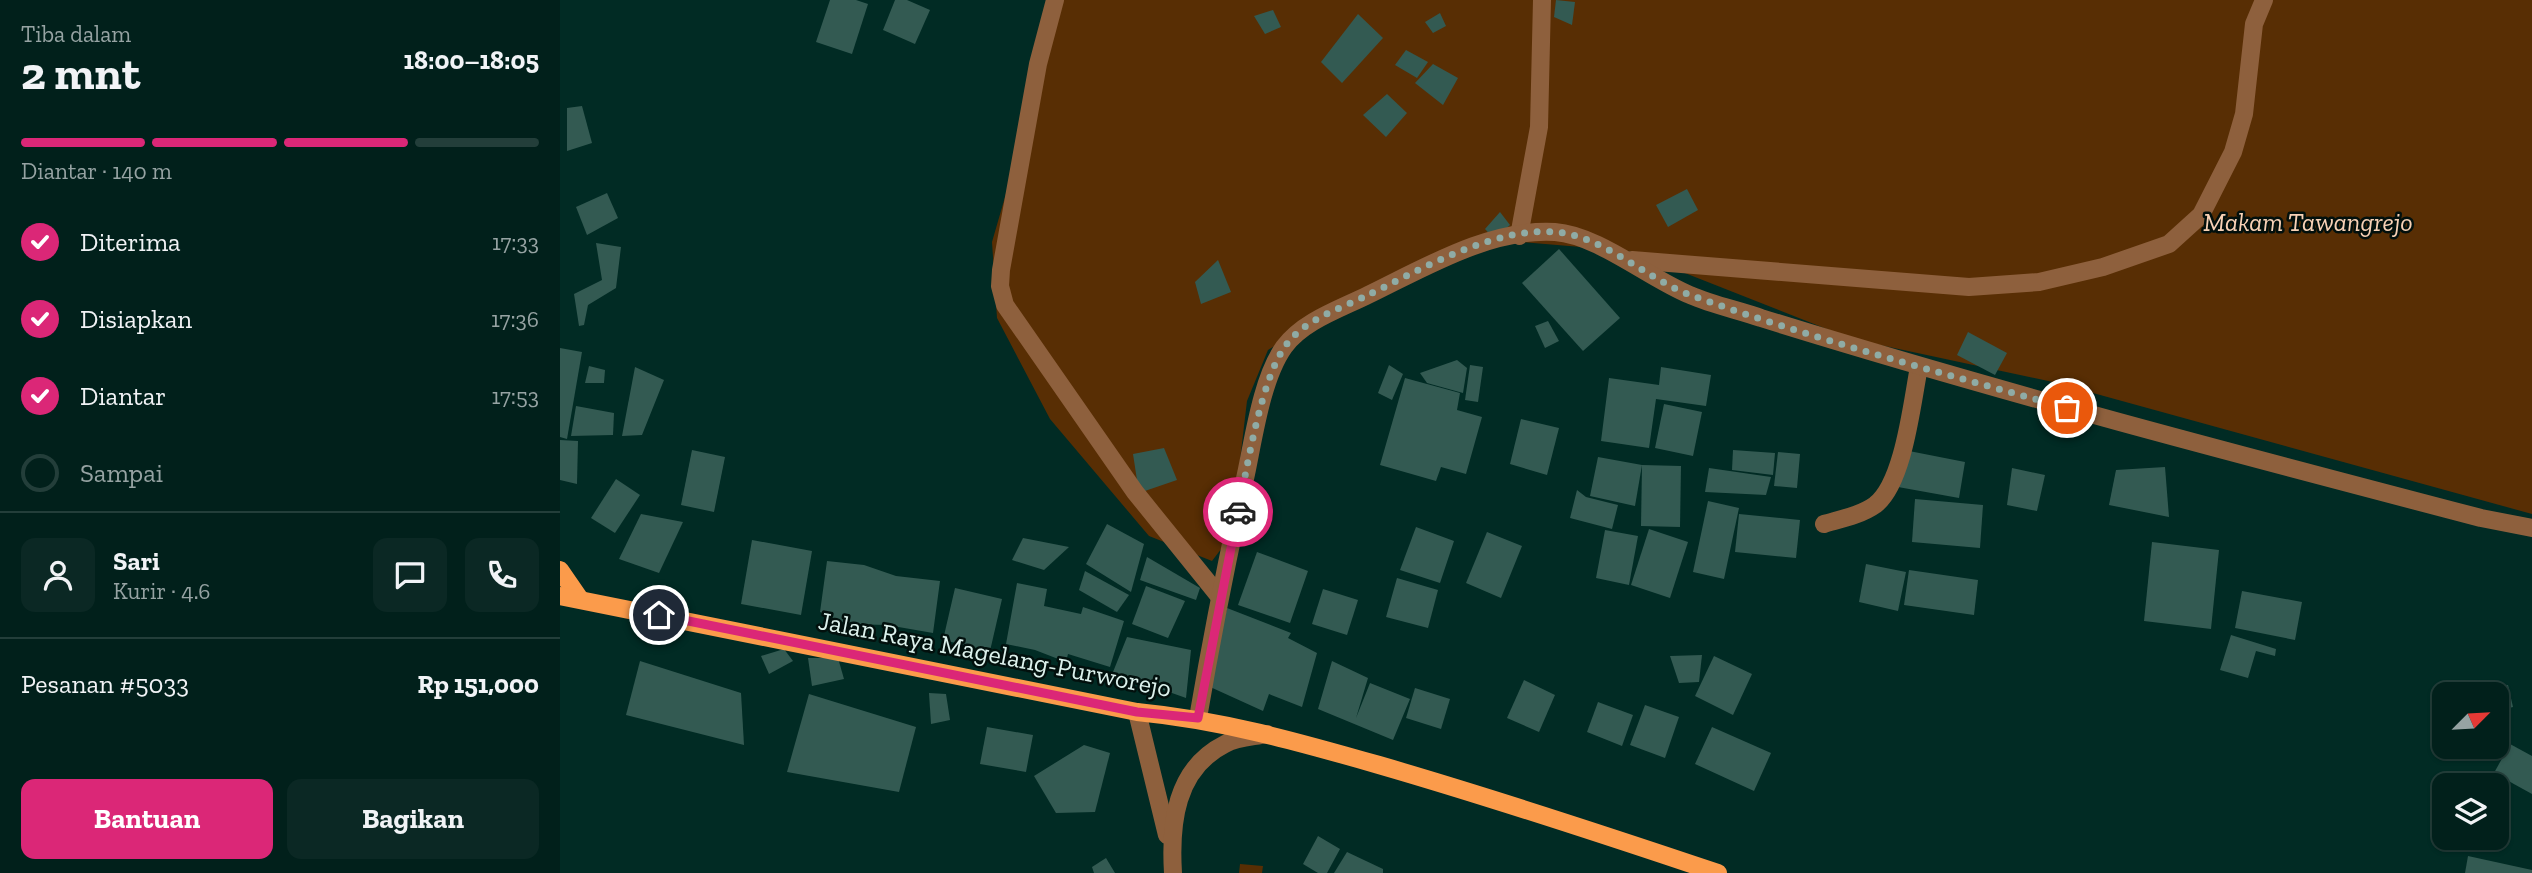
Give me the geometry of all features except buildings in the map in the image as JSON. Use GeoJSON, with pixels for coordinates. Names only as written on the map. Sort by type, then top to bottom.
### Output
{"type":"FeatureCollection","features":[{"type":"Feature","properties":{"kind":"main road"},"geometry":{"type":"LineString","coordinates":[[560,570],[580,599]]}},
{"type":"Feature","properties":{"kind":"main road","name":"Jalan Raya Magelang-Purworejo"},"geometry":{"type":"LineString","coordinates":[[560,596],[1137,712],[1198,718],[1269,734],[1495,798],[1718,873]]}},
{"type":"Feature","properties":{"kind":"street"},"geometry":{"type":"LineString","coordinates":[[1055,0],[1038,64],[1001,270],[1000,286],[1005,305],[1135,492],[1219,596]]}},
{"type":"Feature","properties":{"kind":"street"},"geometry":{"type":"LineString","coordinates":[[1520,236],[1539,127],[1542,0]]}},
{"type":"Feature","properties":{"kind":"street"},"geometry":{"type":"LineString","coordinates":[[1625,260],[1969,287],[2039,282],[2103,267],[2169,244],[2201,215],[2233,152],[2244,114],[2254,24],[2264,0]]}},
{"type":"Feature","properties":{"kind":"street"},"geometry":{"type":"LineString","coordinates":[[1198,718],[1219,596],[1255,431],[1275,362],[1285,345],[1324,316],[1426,267],[1475,246],[1520,236],[1564,233],[1625,260],[1690,295],[1919,367],[2482,519],[2532,528]]}},
{"type":"Feature","properties":{"kind":"street"},"geometry":{"type":"LineString","coordinates":[[1825,524],[1870,509],[1892,484],[1919,367]]}},
{"type":"Feature","properties":{"kind":"street"},"geometry":{"type":"LineString","coordinates":[[1137,712],[1173,865]]}},
{"type":"Feature","properties":{"kind":"street"},"geometry":{"type":"LineString","coordinates":[[1173,865],[1176,804],[1196,768],[1226,743],[1269,734]]}},
{"type":"Feature","properties":{"kind":"green space","name":"Makam Tawangrejo"},"geometry":{"type":"Polygon","coordinates":[[[1062,0],[2532,0],[2532,514],[2053,382],[1852,339],[1629,251],[1508,241],[1326,314],[1268,350],[1247,401],[1231,536],[1212,561],[1149,536],[1050,419],[997,318],[992,242],[1062,0]]]}},
{"type":"Feature","properties":{"kind":"green space"},"geometry":{"type":"Polygon","coordinates":[[[1240,864],[1263,866],[1262,873],[1239,873],[1240,864]]]}},
{"type":"Feature","properties":{"kind":"way so far"},"geometry":{"type":"LineString","coordinates":[[1238,512],[1255,431],[1275,362],[1295,335],[1324,316],[1475,246],[1535,233],[1564,233],[1625,260],[1690,295],[1919,367],[2067,408]]}},
{"type":"Feature","properties":{"kind":"route"},"geometry":{"type":"LineString","coordinates":[[659,615],[1137,712],[1198,718],[1219,596],[1238,512]]}}]}
